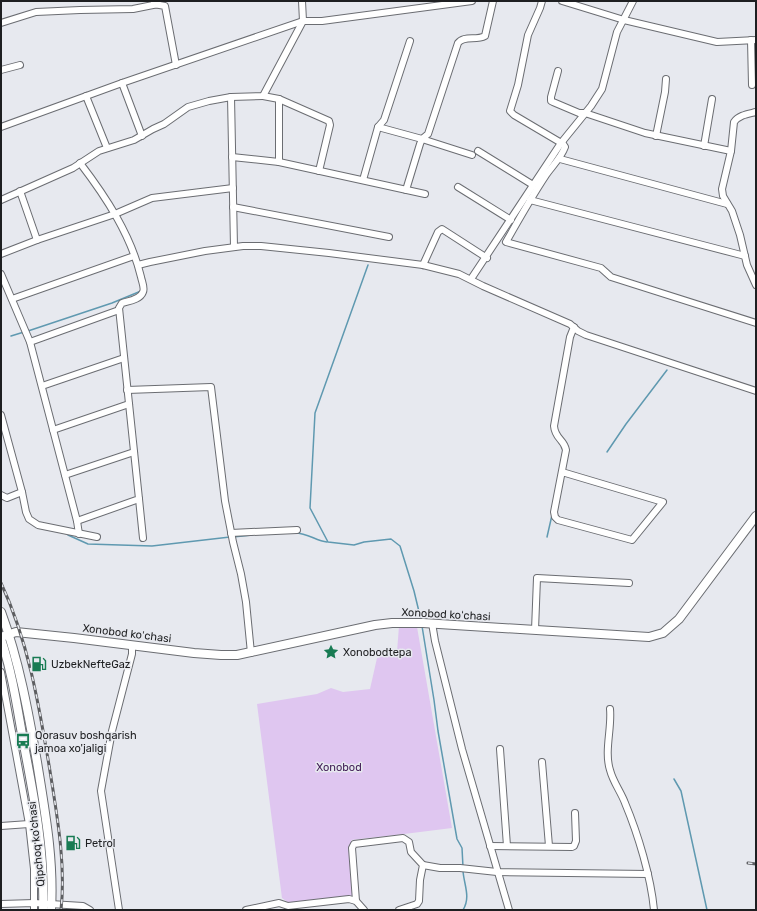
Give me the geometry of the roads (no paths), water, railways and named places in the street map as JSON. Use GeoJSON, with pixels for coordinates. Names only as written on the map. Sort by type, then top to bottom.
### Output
{"type":"FeatureCollection","features":[{"type":"Feature","properties":{"kind":"main road","name":"Xonobod koʻchasi"},"geometry":{"type":"LineString","coordinates":[[4,637],[16,632],[221,655],[237,655],[251,654],[375,625],[392,623],[421,622],[642,637],[653,636],[663,632],[684,614],[756,516]]}},
{"type":"Feature","properties":{"kind":"main road","name":"Qipchoq ko'chasi"},"geometry":{"type":"LineString","coordinates":[[1,612],[4,637],[38,824],[42,860],[40,906]]}},
{"type":"Feature","properties":{"kind":"main road","name":"Qipchoq ko'chasi"},"geometry":{"type":"LineString","coordinates":[[4,637],[22,680],[46,817],[52,872],[51,908]]}},
{"type":"Feature","properties":{"kind":"street"},"geometry":{"type":"LineString","coordinates":[[263,96],[303,21],[302,1]]}},
{"type":"Feature","properties":{"kind":"street"},"geometry":{"type":"LineString","coordinates":[[1,127],[122,83],[303,21],[322,21],[418,4],[472,1]]}},
{"type":"Feature","properties":{"kind":"street"},"geometry":{"type":"LineString","coordinates":[[406,190],[422,139],[428,134],[458,43],[463,39],[480,38],[484,36],[493,1]]}},
{"type":"Feature","properties":{"kind":"street"},"geometry":{"type":"LineString","coordinates":[[506,242],[530,200],[560,159],[565,147],[561,143],[514,116],[510,111],[518,85],[528,35],[542,1]]}},
{"type":"Feature","properties":{"kind":"street"},"geometry":{"type":"LineString","coordinates":[[562,1],[624,20],[717,42],[753,40],[752,85]]}},
{"type":"Feature","properties":{"kind":"street"},"geometry":{"type":"LineString","coordinates":[[471,279],[487,258],[561,143],[602,89],[617,32],[633,1]]}},
{"type":"Feature","properties":{"kind":"street"},"geometry":{"type":"LineString","coordinates":[[1,23],[36,12],[133,9],[156,3],[165,6],[176,65]]}},
{"type":"Feature","properties":{"kind":"street"},"geometry":{"type":"LineString","coordinates":[[363,180],[378,127],[384,120],[410,41]]}},
{"type":"Feature","properties":{"kind":"street"},"geometry":{"type":"LineString","coordinates":[[1,70],[20,65]]}},
{"type":"Feature","properties":{"kind":"street"},"geometry":{"type":"LineString","coordinates":[[558,71],[551,101],[579,113],[585,113],[656,136],[731,151]]}},
{"type":"Feature","properties":{"kind":"street"},"geometry":{"type":"LineString","coordinates":[[656,136],[665,92],[666,79]]}},
{"type":"Feature","properties":{"kind":"street"},"geometry":{"type":"LineString","coordinates":[[122,83],[142,136]]}},
{"type":"Feature","properties":{"kind":"street"},"geometry":{"type":"LineString","coordinates":[[86,96],[107,148]]}},
{"type":"Feature","properties":{"kind":"street"},"geometry":{"type":"LineString","coordinates":[[1,200],[72,168],[98,150],[134,140],[164,124],[188,107],[231,97],[263,96],[279,99],[329,121],[330,125],[319,171]]}},
{"type":"Feature","properties":{"kind":"street"},"geometry":{"type":"LineString","coordinates":[[231,97],[234,247]]}},
{"type":"Feature","properties":{"kind":"street"},"geometry":{"type":"LineString","coordinates":[[278,162],[279,99]]}},
{"type":"Feature","properties":{"kind":"street"},"geometry":{"type":"LineString","coordinates":[[704,146],[712,99]]}},
{"type":"Feature","properties":{"kind":"street"},"geometry":{"type":"LineString","coordinates":[[756,112],[745,114],[736,119],[734,122],[731,151],[722,189],[723,196],[736,221],[750,274],[756,285]]}},
{"type":"Feature","properties":{"kind":"street"},"geometry":{"type":"LineString","coordinates":[[378,127],[472,155]]}},
{"type":"Feature","properties":{"kind":"street"},"geometry":{"type":"LineString","coordinates":[[478,151],[534,185]]}},
{"type":"Feature","properties":{"kind":"street"},"geometry":{"type":"LineString","coordinates":[[232,158],[278,162],[425,194]]}},
{"type":"Feature","properties":{"kind":"street"},"geometry":{"type":"LineString","coordinates":[[560,159],[727,204]]}},
{"type":"Feature","properties":{"kind":"street"},"geometry":{"type":"LineString","coordinates":[[80,162],[100,189],[115,214],[138,266],[143,288],[143,293],[138,298],[120,304],[119,310],[143,538]]}},
{"type":"Feature","properties":{"kind":"street"},"geometry":{"type":"LineString","coordinates":[[458,187],[511,220]]}},
{"type":"Feature","properties":{"kind":"street"},"geometry":{"type":"LineString","coordinates":[[1,254],[37,240],[115,214],[152,198],[233,188]]}},
{"type":"Feature","properties":{"kind":"street"},"geometry":{"type":"LineString","coordinates":[[20,192],[37,240]]}},
{"type":"Feature","properties":{"kind":"street"},"geometry":{"type":"LineString","coordinates":[[530,200],[745,256]]}},
{"type":"Feature","properties":{"kind":"street"},"geometry":{"type":"LineString","coordinates":[[233,207],[389,237]]}},
{"type":"Feature","properties":{"kind":"street"},"geometry":{"type":"LineString","coordinates":[[424,265],[438,232],[442,230],[487,258]]}},
{"type":"Feature","properties":{"kind":"street"},"geometry":{"type":"LineString","coordinates":[[498,239],[601,268],[611,277],[756,323]]}},
{"type":"Feature","properties":{"kind":"street"},"geometry":{"type":"LineString","coordinates":[[138,266],[187,254],[234,247],[261,246],[424,265],[454,272],[471,279],[570,324],[578,332],[586,335],[756,389]]}},
{"type":"Feature","properties":{"kind":"street"},"geometry":{"type":"LineString","coordinates":[[12,300],[134,256]]}},
{"type":"Feature","properties":{"kind":"street"},"geometry":{"type":"LineString","coordinates":[[1,274],[30,342],[78,521],[79,534]]}},
{"type":"Feature","properties":{"kind":"street"},"geometry":{"type":"LineString","coordinates":[[30,342],[119,310]]}},
{"type":"Feature","properties":{"kind":"street"},"geometry":{"type":"LineString","coordinates":[[562,472],[663,502],[632,540],[558,520],[555,517],[554,512],[566,448],[565,444],[555,434],[554,426],[570,337],[574,327]]}},
{"type":"Feature","properties":{"kind":"street"},"geometry":{"type":"LineString","coordinates":[[42,386],[124,358]]}},
{"type":"Feature","properties":{"kind":"street"},"geometry":{"type":"LineString","coordinates":[[127,390],[211,386],[225,501],[232,542],[241,574],[251,654]]}},
{"type":"Feature","properties":{"kind":"street"},"geometry":{"type":"LineString","coordinates":[[54,430],[129,404]]}},
{"type":"Feature","properties":{"kind":"street"},"geometry":{"type":"LineString","coordinates":[[1,415],[29,519],[38,525],[97,537]]}},
{"type":"Feature","properties":{"kind":"street"},"geometry":{"type":"LineString","coordinates":[[66,475],[134,452]]}},
{"type":"Feature","properties":{"kind":"street"},"geometry":{"type":"LineString","coordinates":[[1,495],[7,498],[22,492]]}},
{"type":"Feature","properties":{"kind":"street"},"geometry":{"type":"LineString","coordinates":[[78,521],[139,499]]}},
{"type":"Feature","properties":{"kind":"street"},"geometry":{"type":"LineString","coordinates":[[231,533],[297,530]]}},
{"type":"Feature","properties":{"kind":"street"},"geometry":{"type":"LineString","coordinates":[[535,630],[537,578],[629,583]]}},
{"type":"Feature","properties":{"kind":"street"},"geometry":{"type":"LineString","coordinates":[[432,623],[436,647],[456,726],[509,910]]}},
{"type":"Feature","properties":{"kind":"street"},"geometry":{"type":"LineString","coordinates":[[119,910],[101,791],[112,731],[132,654],[132,645]]}},
{"type":"Feature","properties":{"kind":"street"},"geometry":{"type":"LineString","coordinates":[[1,672],[29,824],[40,906]]}},
{"type":"Feature","properties":{"kind":"street"},"geometry":{"type":"LineString","coordinates":[[610,709],[611,717],[608,750],[610,770],[632,822],[648,874],[654,910]]}},
{"type":"Feature","properties":{"kind":"street"},"geometry":{"type":"LineString","coordinates":[[500,749],[508,846]]}},
{"type":"Feature","properties":{"kind":"street"},"geometry":{"type":"LineString","coordinates":[[542,762],[549,846]]}},
{"type":"Feature","properties":{"kind":"street"},"geometry":{"type":"LineString","coordinates":[[490,846],[574,846],[576,842],[575,813]]}},
{"type":"Feature","properties":{"kind":"street"},"geometry":{"type":"LineString","coordinates":[[1,826],[29,824]]}},
{"type":"Feature","properties":{"kind":"street"},"geometry":{"type":"LineString","coordinates":[[356,901],[352,848],[354,844],[403,838],[409,842],[412,852],[423,865],[440,868],[497,872],[648,874]]}},
{"type":"Feature","properties":{"kind":"street"},"geometry":{"type":"LineString","coordinates":[[399,910],[417,904],[419,901],[420,880],[423,865]]}},
{"type":"Feature","properties":{"kind":"street"},"geometry":{"type":"LineString","coordinates":[[246,910],[279,903],[288,906],[342,899],[356,901],[364,910]]}},
{"type":"Feature","properties":{"kind":"street"},"geometry":{"type":"LineString","coordinates":[[1,904],[51,908],[83,906],[90,910]]}},
{"type":"Feature","properties":{"kind":"street"},"geometry":{"type":"LineString","coordinates":[[34,910],[40,906]]}},
{"type":"Feature","properties":{"kind":"waterway"},"geometry":{"type":"LineString","coordinates":[[368,265],[315,413],[310,508],[328,542],[354,545],[364,542],[391,539],[400,546],[421,620]]}},
{"type":"Feature","properties":{"kind":"waterway"},"geometry":{"type":"LineString","coordinates":[[28,331],[112,303],[141,291]]}},
{"type":"Feature","properties":{"kind":"waterway"},"geometry":{"type":"LineString","coordinates":[[11,336],[24,332]]}},
{"type":"Feature","properties":{"kind":"waterway"},"geometry":{"type":"LineString","coordinates":[[607,452],[626,424],[667,370]]}},
{"type":"Feature","properties":{"kind":"waterway"},"geometry":{"type":"LineString","coordinates":[[547,537],[552,515]]}},
{"type":"Feature","properties":{"kind":"waterway"},"geometry":{"type":"LineString","coordinates":[[295,533],[304,534],[327,542]]}},
{"type":"Feature","properties":{"kind":"waterway"},"geometry":{"type":"LineString","coordinates":[[68,535],[88,544],[152,546],[230,537]]}},
{"type":"Feature","properties":{"kind":"waterway"},"geometry":{"type":"LineString","coordinates":[[233,537],[252,535]]}},
{"type":"Feature","properties":{"kind":"waterway"},"geometry":{"type":"LineString","coordinates":[[422,626],[438,731],[457,839],[462,848],[463,867]]}},
{"type":"Feature","properties":{"kind":"waterway"},"geometry":{"type":"LineString","coordinates":[[674,779],[681,791],[707,910]]}},
{"type":"Feature","properties":{"kind":"waterway"},"geometry":{"type":"LineString","coordinates":[[463,871],[467,900],[463,910]]}},
{"type":"Feature","properties":{"kind":"railway"},"geometry":{"type":"LineString","coordinates":[[1,583],[11,606],[26,652],[42,723],[53,788],[62,858],[61,910]]}},
{"type":"Feature","properties":{"kind":"railway"},"geometry":{"type":"LineString","coordinates":[[748,863],[756,864]]}},
{"type":"Feature","properties":{"kind":"place","name":"Xonobodtepa"},"geometry":{"type":"Point","coordinates":[331,652]}},
{"type":"Feature","properties":{"kind":"place","name":"UzbekNefteGaz"},"geometry":{"type":"Point","coordinates":[39,664]}},
{"type":"Feature","properties":{"kind":"place","name":"Qorasuv boshqarish jamoa xo'jaligi"},"geometry":{"type":"Point","coordinates":[23,741]}},
{"type":"Feature","properties":{"kind":"place","name":"Petrol"},"geometry":{"type":"Point","coordinates":[73,843]}},
{"type":"Feature","properties":{"kind":"park label","name":"Xonobod"},"geometry":{"type":"Point","coordinates":[339,767]}}]}
